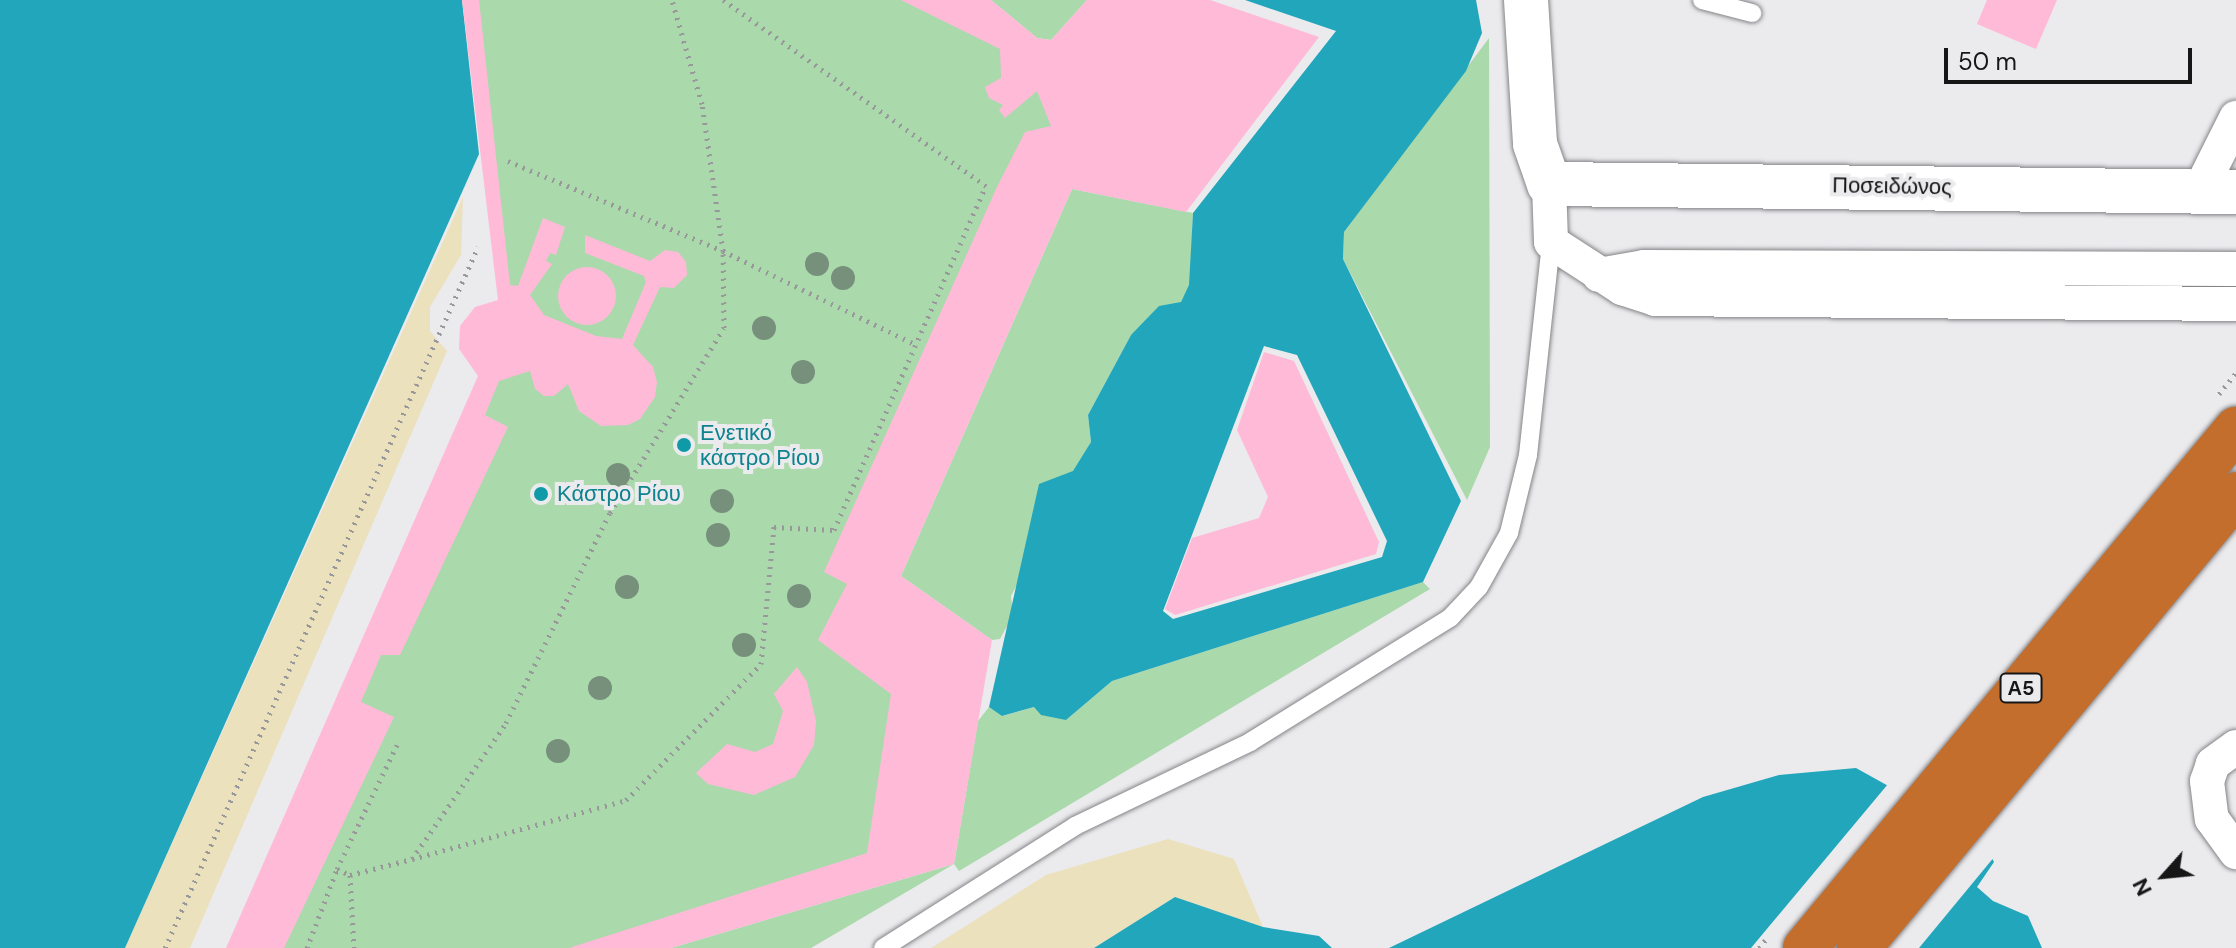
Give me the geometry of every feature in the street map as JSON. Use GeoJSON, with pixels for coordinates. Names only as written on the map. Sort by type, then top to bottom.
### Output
{"type":"FeatureCollection","features":[{"type":"Feature","properties":{"kind":"highway","name":"Α5"},"geometry":{"type":"LineString","coordinates":[[1805,948],[2236,429]]}},
{"type":"Feature","properties":{"kind":"highway","name":"Α5"},"geometry":{"type":"LineString","coordinates":[[1859,948],[2236,494]]}},
{"type":"Feature","properties":{"kind":"street"},"geometry":{"type":"LineString","coordinates":[[1526,0],[1535,144],[1549,184],[1551,242],[1599,275],[1655,299],[2236,304]]}},
{"type":"Feature","properties":{"kind":"street"},"geometry":{"type":"LineString","coordinates":[[2217,192],[2236,118]]}},
{"type":"Feature","properties":{"kind":"street","name":"Ποσειδώνος"},"geometry":{"type":"LineString","coordinates":[[1549,184],[2217,192]]}},
{"type":"Feature","properties":{"kind":"street"},"geometry":{"type":"LineString","coordinates":[[1599,275],[1644,267],[2236,269]]}},
{"type":"Feature","properties":{"kind":"street"},"geometry":{"type":"LineString","coordinates":[[2231,840],[2212,819],[2207,781],[2213,764],[2236,747]]}},
{"type":"Feature","properties":{"kind":"lane"},"geometry":{"type":"LineString","coordinates":[[1702,0],[1752,13]]}},
{"type":"Feature","properties":{"kind":"lane"},"geometry":{"type":"LineString","coordinates":[[883,948],[1075,826],[1250,742],[1450,618],[1479,587],[1509,533],[1528,455],[1551,242]]}},
{"type":"Feature","properties":{"kind":"path"},"geometry":{"type":"LineString","coordinates":[[412,859],[506,723],[610,513],[724,328],[723,251],[702,104],[672,0]]}},
{"type":"Feature","properties":{"kind":"path"},"geometry":{"type":"LineString","coordinates":[[337,869],[350,875],[626,800],[761,664],[774,527],[834,530],[917,345],[986,186],[723,0]]}},
{"type":"Feature","properties":{"kind":"path"},"geometry":{"type":"LineString","coordinates":[[508,161],[723,251],[917,345]]}},
{"type":"Feature","properties":{"kind":"path"},"geometry":{"type":"LineString","coordinates":[[165,948],[478,247]]}},
{"type":"Feature","properties":{"kind":"path"},"geometry":{"type":"LineString","coordinates":[[307,948],[337,869],[397,745]]}},
{"type":"Feature","properties":{"kind":"path"},"geometry":{"type":"LineString","coordinates":[[350,875],[354,948]]}},
{"type":"Feature","properties":{"kind":"green space"},"geometry":{"type":"Polygon","coordinates":[[[474,0],[927,0],[1009,44],[1068,122],[847,559],[903,692],[887,860],[611,948],[270,948],[350,707],[495,363],[505,303],[474,0]]]}},
{"type":"Feature","properties":{"kind":"green space"},"geometry":{"type":"Polygon","coordinates":[[[991,0],[1087,0],[1051,40],[1037,38],[991,0]]]}},
{"type":"Feature","properties":{"kind":"green space"},"geometry":{"type":"Polygon","coordinates":[[[1489,38],[1490,447],[1467,500],[1343,259],[1344,232],[1489,38]]]}},
{"type":"Feature","properties":{"kind":"green space"},"geometry":{"type":"Polygon","coordinates":[[[1072,189],[1193,213],[1190,285],[1181,302],[1131,335],[1088,415],[1091,442],[1011,596],[1013,615],[1000,639],[992,640],[901,576],[1072,189]]]}},
{"type":"Feature","properties":{"kind":"green space"},"geometry":{"type":"Polygon","coordinates":[[[1423,582],[1430,589],[959,871],[954,864],[978,721],[989,707],[1003,716],[1034,707],[1066,720],[1112,681],[1423,582]]]}},
{"type":"Feature","properties":{"kind":"green space"},"geometry":{"type":"Polygon","coordinates":[[[954,864],[811,948],[671,948],[954,864]]]}},
{"type":"Feature","properties":{"kind":"sand"},"geometry":{"type":"Polygon","coordinates":[[[463,197],[461,255],[430,307],[430,331],[447,351],[190,948],[125,948],[463,197]]]}},
{"type":"Feature","properties":{"kind":"sand"},"geometry":{"type":"Polygon","coordinates":[[[1168,839],[1234,859],[1263,927],[1175,897],[1094,948],[931,948],[1046,875],[1168,839]]]}},
{"type":"Feature","properties":{"kind":"water"},"geometry":{"type":"Polygon","coordinates":[[[0,0],[462,0],[479,154],[125,948],[0,948],[0,0]]]}},
{"type":"Feature","properties":{"kind":"water"},"geometry":{"type":"Polygon","coordinates":[[[1245,0],[1476,0],[1482,33],[1466,71],[1344,232],[1343,259],[1461,501],[1423,582],[1112,681],[1066,720],[1041,715],[1034,707],[1002,716],[989,707],[1039,484],[1073,471],[1091,442],[1088,415],[1131,335],[1159,306],[1181,302],[1189,285],[1193,213],[1336,31],[1245,0]],[[1264,346],[1163,611],[1173,619],[1382,557],[1387,541],[1297,355],[1264,346]]]}},
{"type":"Feature","properties":{"kind":"water"},"geometry":{"type":"Polygon","coordinates":[[[1856,768],[1980,837],[1994,862],[1977,887],[1993,901],[2028,916],[2042,948],[1389,948],[1703,797],[1779,775],[1856,768]]]}},
{"type":"Feature","properties":{"kind":"water"},"geometry":{"type":"Polygon","coordinates":[[[1175,897],[1263,927],[1319,936],[1332,948],[1094,948],[1175,897]]]}},
{"type":"Feature","properties":{"kind":"pier"},"geometry":{"type":"Polygon","coordinates":[[[1888,784],[1982,834],[1995,856],[1919,948],[1751,948],[1888,784]]]}},
{"type":"Feature","properties":{"kind":"building"},"geometry":{"type":"Polygon","coordinates":[[[462,0],[479,0],[510,285],[518,286],[543,218],[565,227],[556,255],[550,253],[546,261],[552,264],[530,295],[544,315],[596,336],[622,339],[646,282],[644,276],[585,253],[585,235],[650,261],[665,250],[678,252],[686,262],[687,275],[674,288],[660,287],[633,345],[653,367],[657,382],[655,397],[640,419],[628,425],[601,426],[579,411],[568,384],[554,396],[544,396],[535,389],[530,371],[499,381],[485,415],[508,427],[400,655],[381,655],[361,702],[394,717],[284,948],[226,948],[478,376],[459,349],[460,326],[475,307],[498,300],[462,0]]]}},
{"type":"Feature","properties":{"kind":"building"},"geometry":{"type":"Polygon","coordinates":[[[901,0],[991,0],[1037,38],[1051,40],[1087,0],[1210,0],[1319,37],[1186,212],[1072,189],[901,576],[992,640],[954,864],[671,948],[569,948],[867,853],[891,694],[818,640],[847,584],[824,572],[997,187],[1025,132],[1051,126],[1037,91],[1005,118],[999,110],[1003,105],[989,98],[985,87],[1001,78],[1000,49],[901,0]]]}},
{"type":"Feature","properties":{"kind":"building"},"geometry":{"type":"Polygon","coordinates":[[[1987,0],[2057,0],[2036,49],[1977,24],[1987,0]]]}},
{"type":"Feature","properties":{"kind":"building"},"geometry":{"type":"Polygon","coordinates":[[[587,267],[598,269],[607,276],[614,285],[614,307],[607,316],[598,323],[587,325],[576,323],[567,316],[560,307],[558,296],[560,285],[567,276],[576,269],[587,267]]]}},
{"type":"Feature","properties":{"kind":"building"},"geometry":{"type":"Polygon","coordinates":[[[1264,352],[1294,361],[1379,542],[1376,554],[1175,615],[1165,609],[1192,538],[1259,518],[1268,497],[1237,430],[1264,352]]]}},
{"type":"Feature","properties":{"kind":"building"},"geometry":{"type":"Polygon","coordinates":[[[797,667],[807,682],[816,721],[814,745],[795,777],[754,795],[708,784],[696,773],[727,744],[755,752],[773,744],[783,711],[774,694],[797,667]]]}},
{"type":"Feature","properties":{"kind":"place","name":"Ενετικό κάστρο Ρίου"},"geometry":{"type":"Point","coordinates":[684,445]}},
{"type":"Feature","properties":{"kind":"place","name":"Κάστρο Ρίου"},"geometry":{"type":"Point","coordinates":[541,494]}}]}
